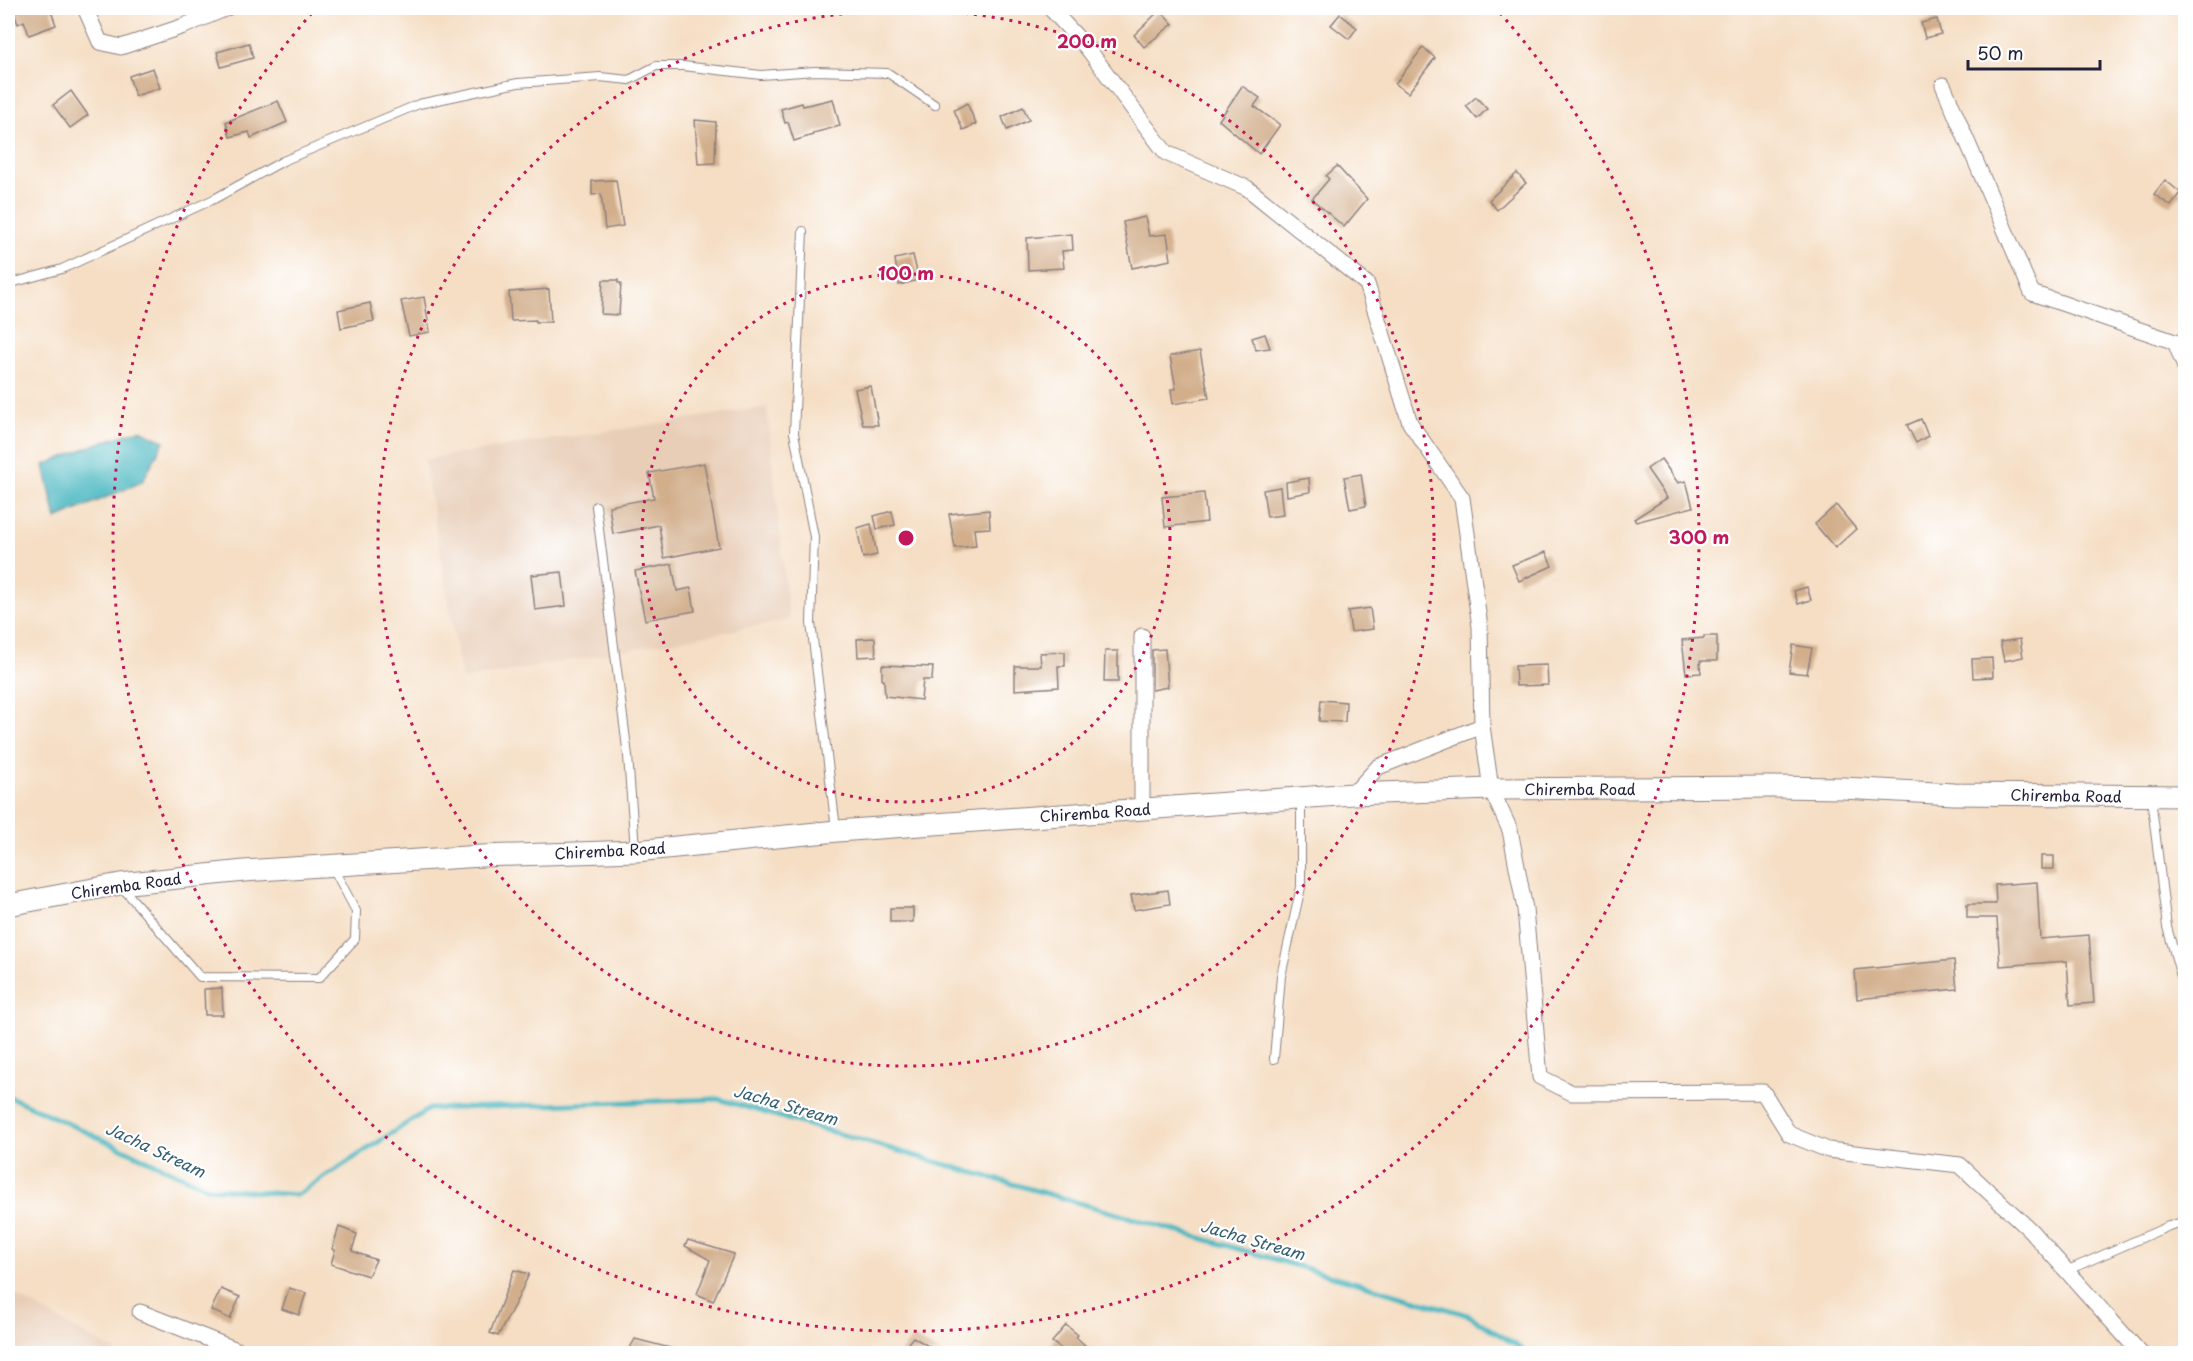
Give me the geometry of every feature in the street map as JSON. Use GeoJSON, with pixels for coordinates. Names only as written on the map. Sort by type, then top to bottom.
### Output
{"type":"FeatureCollection","features":[{"type":"Feature","properties":{"kind":"main road","name":"Chiremba Road"},"geometry":{"type":"LineString","coordinates":[[8,905],[120,884],[244,871],[482,856],[636,850],[837,831],[1353,794],[1491,789],[1772,787],[1954,794],[2186,796]]}},
{"type":"Feature","properties":{"kind":"street"},"geometry":{"type":"LineString","coordinates":[[86,8],[100,42],[121,47],[184,26],[227,8]]}},
{"type":"Feature","properties":{"kind":"street"},"geometry":{"type":"LineString","coordinates":[[1050,8],[1088,49],[1166,153],[1247,188],[1367,284],[1410,423],[1462,498],[1480,627],[1482,726],[1491,789],[1510,830],[1525,909],[1540,1077],[1572,1093],[1763,1092],[1789,1134],[1828,1150],[1960,1165],[2030,1230],[2141,1353]]}},
{"type":"Feature","properties":{"kind":"street"},"geometry":{"type":"LineString","coordinates":[[1943,85],[2032,293],[2175,342],[2186,370]]}},
{"type":"Feature","properties":{"kind":"street"},"geometry":{"type":"LineString","coordinates":[[1142,636],[1142,810]]}},
{"type":"Feature","properties":{"kind":"street"},"geometry":{"type":"LineString","coordinates":[[1353,794],[1378,767],[1482,726]]}},
{"type":"Feature","properties":{"kind":"street"},"geometry":{"type":"LineString","coordinates":[[140,1312],[247,1353]]}},
{"type":"Feature","properties":{"kind":"lane"},"geometry":{"type":"LineString","coordinates":[[8,284],[62,269],[214,199],[284,161],[419,104],[518,83],[600,77],[629,80],[656,66],[683,66],[760,75],[815,71],[888,73],[935,105]]}},
{"type":"Feature","properties":{"kind":"lane"},"geometry":{"type":"LineString","coordinates":[[803,231],[794,433],[814,537],[812,623],[837,831]]}},
{"type":"Feature","properties":{"kind":"lane"},"geometry":{"type":"LineString","coordinates":[[596,506],[628,756],[636,850]]}},
{"type":"Feature","properties":{"kind":"lane"},"geometry":{"type":"LineString","coordinates":[[1274,1059],[1281,976],[1301,887],[1301,797]]}},
{"type":"Feature","properties":{"kind":"lane"},"geometry":{"type":"LineString","coordinates":[[2151,797],[2167,927],[2186,994]]}},
{"type":"Feature","properties":{"kind":"lane"},"geometry":{"type":"LineString","coordinates":[[120,884],[200,977],[319,978],[355,939],[356,911],[333,866]]}},
{"type":"Feature","properties":{"kind":"lane"},"geometry":{"type":"LineString","coordinates":[[2066,1271],[2169,1226],[2186,1221]]}},
{"type":"Feature","properties":{"kind":"shaded area"},"geometry":{"type":"Polygon","coordinates":[[[767,407],[789,620],[462,680],[424,459],[767,407]]]}},
{"type":"Feature","properties":{"kind":"shaded area"},"geometry":{"type":"Polygon","coordinates":[[[8,1291],[118,1353],[8,1353],[8,1291]]]}},
{"type":"Feature","properties":{"kind":"water"},"geometry":{"type":"Polygon","coordinates":[[[140,430],[164,441],[142,482],[56,519],[44,465],[99,443],[140,430]]]}},
{"type":"Feature","properties":{"kind":"building"},"geometry":{"type":"Polygon","coordinates":[[[12,8],[57,8],[51,11],[56,25],[29,35],[24,21],[18,24],[12,8]]]}},
{"type":"Feature","properties":{"kind":"building"},"geometry":{"type":"Polygon","coordinates":[[[1160,10],[1173,24],[1144,47],[1134,35],[1160,10]]]}},
{"type":"Feature","properties":{"kind":"building"},"geometry":{"type":"Polygon","coordinates":[[[1340,14],[1357,28],[1349,39],[1331,25],[1340,14]]]}},
{"type":"Feature","properties":{"kind":"building"},"geometry":{"type":"Polygon","coordinates":[[[1937,19],[1941,34],[1925,38],[1921,23],[1937,19]]]}},
{"type":"Feature","properties":{"kind":"building"},"geometry":{"type":"Polygon","coordinates":[[[249,43],[253,58],[221,67],[217,52],[249,43]]]}},
{"type":"Feature","properties":{"kind":"building"},"geometry":{"type":"Polygon","coordinates":[[[1423,47],[1435,58],[1408,93],[1395,84],[1423,47]]]}},
{"type":"Feature","properties":{"kind":"building"},"geometry":{"type":"Polygon","coordinates":[[[153,68],[160,88],[135,96],[129,76],[153,68]]]}},
{"type":"Feature","properties":{"kind":"building"},"geometry":{"type":"Polygon","coordinates":[[[1242,86],[1260,98],[1254,106],[1280,125],[1259,154],[1219,120],[1242,86]]]}},
{"type":"Feature","properties":{"kind":"building"},"geometry":{"type":"Polygon","coordinates":[[[71,91],[88,115],[70,128],[53,105],[71,91]]]}},
{"type":"Feature","properties":{"kind":"building"},"geometry":{"type":"Polygon","coordinates":[[[1476,97],[1487,109],[1477,119],[1466,106],[1476,97]]]}},
{"type":"Feature","properties":{"kind":"building"},"geometry":{"type":"Polygon","coordinates":[[[833,99],[840,126],[794,141],[781,109],[802,103],[803,106],[833,99]]]}},
{"type":"Feature","properties":{"kind":"building"},"geometry":{"type":"Polygon","coordinates":[[[278,101],[287,122],[251,138],[249,132],[230,137],[226,122],[278,101]]]}},
{"type":"Feature","properties":{"kind":"building"},"geometry":{"type":"Polygon","coordinates":[[[967,103],[976,124],[963,130],[954,110],[967,103]]]}},
{"type":"Feature","properties":{"kind":"building"},"geometry":{"type":"Polygon","coordinates":[[[1023,107],[1029,120],[1007,130],[1002,117],[1023,107]]]}},
{"type":"Feature","properties":{"kind":"building"},"geometry":{"type":"Polygon","coordinates":[[[695,120],[716,122],[715,163],[698,164],[695,120]]]}},
{"type":"Feature","properties":{"kind":"building"},"geometry":{"type":"Polygon","coordinates":[[[1337,166],[1367,199],[1344,227],[1312,199],[1329,179],[1326,176],[1337,166]]]}},
{"type":"Feature","properties":{"kind":"building"},"geometry":{"type":"Polygon","coordinates":[[[1517,173],[1526,183],[1497,210],[1489,200],[1517,173]]]}},
{"type":"Feature","properties":{"kind":"building"},"geometry":{"type":"Polygon","coordinates":[[[616,180],[623,226],[605,229],[601,194],[592,195],[592,181],[616,180]]]}},
{"type":"Feature","properties":{"kind":"building"},"geometry":{"type":"Polygon","coordinates":[[[2165,180],[2181,193],[2171,206],[2154,194],[2165,180]]]}},
{"type":"Feature","properties":{"kind":"building"},"geometry":{"type":"Polygon","coordinates":[[[1145,217],[1149,236],[1167,234],[1171,260],[1132,268],[1123,222],[1145,217]]]}},
{"type":"Feature","properties":{"kind":"building"},"geometry":{"type":"Polygon","coordinates":[[[1072,234],[1073,250],[1062,251],[1064,268],[1028,270],[1027,238],[1072,234]]]}},
{"type":"Feature","properties":{"kind":"building"},"geometry":{"type":"Polygon","coordinates":[[[913,255],[919,280],[899,285],[895,259],[913,255]]]}},
{"type":"Feature","properties":{"kind":"building"},"geometry":{"type":"Polygon","coordinates":[[[603,280],[618,280],[618,283],[621,283],[619,315],[601,314],[603,280]]]}},
{"type":"Feature","properties":{"kind":"building"},"geometry":{"type":"Polygon","coordinates":[[[549,289],[551,322],[511,321],[509,292],[549,289]]]}},
{"type":"Feature","properties":{"kind":"building"},"geometry":{"type":"Polygon","coordinates":[[[424,297],[430,332],[409,336],[401,301],[424,297]]]}},
{"type":"Feature","properties":{"kind":"building"},"geometry":{"type":"Polygon","coordinates":[[[370,303],[374,321],[341,328],[338,310],[370,303]]]}},
{"type":"Feature","properties":{"kind":"building"},"geometry":{"type":"Polygon","coordinates":[[[1265,334],[1270,348],[1256,350],[1252,338],[1265,334]]]}},
{"type":"Feature","properties":{"kind":"building"},"geometry":{"type":"Polygon","coordinates":[[[1200,351],[1209,398],[1173,404],[1171,389],[1176,389],[1170,356],[1200,351]]]}},
{"type":"Feature","properties":{"kind":"building"},"geometry":{"type":"Polygon","coordinates":[[[871,386],[878,425],[863,425],[855,389],[871,386]]]}},
{"type":"Feature","properties":{"kind":"building"},"geometry":{"type":"Polygon","coordinates":[[[1921,419],[1928,436],[1916,443],[1907,425],[1921,419]]]}},
{"type":"Feature","properties":{"kind":"building"},"geometry":{"type":"Polygon","coordinates":[[[1661,459],[1678,483],[1686,481],[1693,507],[1636,522],[1634,519],[1667,498],[1647,469],[1661,459]]]}},
{"type":"Feature","properties":{"kind":"building"},"geometry":{"type":"Polygon","coordinates":[[[704,463],[719,547],[664,558],[659,525],[613,534],[609,506],[654,498],[649,473],[704,463]]]}},
{"type":"Feature","properties":{"kind":"building"},"geometry":{"type":"Polygon","coordinates":[[[1361,474],[1366,506],[1350,509],[1344,477],[1361,474]]]}},
{"type":"Feature","properties":{"kind":"building"},"geometry":{"type":"Polygon","coordinates":[[[1309,478],[1310,492],[1287,496],[1286,482],[1309,478]]]}},
{"type":"Feature","properties":{"kind":"building"},"geometry":{"type":"Polygon","coordinates":[[[1280,487],[1283,515],[1267,517],[1263,490],[1280,487]]]}},
{"type":"Feature","properties":{"kind":"building"},"geometry":{"type":"Polygon","coordinates":[[[1204,493],[1207,522],[1165,527],[1162,497],[1204,493]]]}},
{"type":"Feature","properties":{"kind":"building"},"geometry":{"type":"Polygon","coordinates":[[[1836,505],[1856,529],[1835,548],[1815,524],[1836,505]]]}},
{"type":"Feature","properties":{"kind":"building"},"geometry":{"type":"Polygon","coordinates":[[[989,510],[990,528],[974,529],[976,546],[955,548],[949,514],[989,510]]]}},
{"type":"Feature","properties":{"kind":"building"},"geometry":{"type":"Polygon","coordinates":[[[892,511],[895,525],[877,529],[874,516],[892,511]]]}},
{"type":"Feature","properties":{"kind":"building"},"geometry":{"type":"Polygon","coordinates":[[[871,524],[877,555],[863,558],[857,528],[871,524]]]}},
{"type":"Feature","properties":{"kind":"building"},"geometry":{"type":"Polygon","coordinates":[[[1546,552],[1552,566],[1519,581],[1512,565],[1546,552]]]}},
{"type":"Feature","properties":{"kind":"building"},"geometry":{"type":"Polygon","coordinates":[[[672,564],[677,591],[691,588],[695,611],[645,620],[635,571],[672,564]]]}},
{"type":"Feature","properties":{"kind":"building"},"geometry":{"type":"Polygon","coordinates":[[[562,572],[566,606],[535,610],[531,575],[562,572]]]}},
{"type":"Feature","properties":{"kind":"building"},"geometry":{"type":"Polygon","coordinates":[[[1807,587],[1811,600],[1798,604],[1794,591],[1807,587]]]}},
{"type":"Feature","properties":{"kind":"building"},"geometry":{"type":"Polygon","coordinates":[[[1370,608],[1373,629],[1351,632],[1348,611],[1370,608]]]}},
{"type":"Feature","properties":{"kind":"building"},"geometry":{"type":"Polygon","coordinates":[[[1704,636],[1717,636],[1717,661],[1700,661],[1701,673],[1686,674],[1682,640],[1704,638],[1704,636]]]}},
{"type":"Feature","properties":{"kind":"building"},"geometry":{"type":"Polygon","coordinates":[[[875,638],[876,656],[858,657],[857,639],[875,638]]]}},
{"type":"Feature","properties":{"kind":"building"},"geometry":{"type":"Polygon","coordinates":[[[2020,639],[2023,657],[2004,661],[2000,642],[2020,639]]]}},
{"type":"Feature","properties":{"kind":"building"},"geometry":{"type":"Polygon","coordinates":[[[1793,645],[1812,648],[1807,674],[1789,672],[1793,645]]]}},
{"type":"Feature","properties":{"kind":"building"},"geometry":{"type":"Polygon","coordinates":[[[1165,649],[1168,687],[1152,690],[1152,650],[1165,649]]]}},
{"type":"Feature","properties":{"kind":"building"},"geometry":{"type":"Polygon","coordinates":[[[1105,651],[1118,651],[1118,682],[1104,682],[1105,651]]]}},
{"type":"Feature","properties":{"kind":"building"},"geometry":{"type":"Polygon","coordinates":[[[1065,652],[1065,666],[1058,666],[1059,687],[1015,690],[1015,666],[1041,666],[1040,653],[1065,652]]]}},
{"type":"Feature","properties":{"kind":"building"},"geometry":{"type":"Polygon","coordinates":[[[1992,658],[1993,677],[1973,678],[1972,659],[1992,658]]]}},
{"type":"Feature","properties":{"kind":"building"},"geometry":{"type":"Polygon","coordinates":[[[882,665],[933,667],[932,680],[923,680],[921,700],[885,696],[882,665]]]}},
{"type":"Feature","properties":{"kind":"building"},"geometry":{"type":"Polygon","coordinates":[[[1547,665],[1548,685],[1516,686],[1515,666],[1547,665]]]}},
{"type":"Feature","properties":{"kind":"building"},"geometry":{"type":"Polygon","coordinates":[[[1321,700],[1346,702],[1345,722],[1319,721],[1321,700]]]}},
{"type":"Feature","properties":{"kind":"building"},"geometry":{"type":"Polygon","coordinates":[[[2041,856],[2054,856],[2054,869],[2041,869],[2041,856]]]}},
{"type":"Feature","properties":{"kind":"building"},"geometry":{"type":"Polygon","coordinates":[[[2037,882],[2040,939],[2089,935],[2094,1003],[2070,1005],[2067,961],[2000,966],[1997,918],[1967,918],[1967,904],[1996,904],[1995,885],[2037,882]]]}},
{"type":"Feature","properties":{"kind":"building"},"geometry":{"type":"Polygon","coordinates":[[[1168,890],[1170,904],[1134,910],[1131,895],[1168,890]]]}},
{"type":"Feature","properties":{"kind":"building"},"geometry":{"type":"Polygon","coordinates":[[[890,908],[913,908],[913,922],[890,922],[890,908]]]}},
{"type":"Feature","properties":{"kind":"building"},"geometry":{"type":"Polygon","coordinates":[[[1954,960],[1957,989],[1857,999],[1855,970],[1954,960]]]}},
{"type":"Feature","properties":{"kind":"building"},"geometry":{"type":"Polygon","coordinates":[[[222,988],[223,1015],[205,1015],[204,989],[222,988]]]}},
{"type":"Feature","properties":{"kind":"building"},"geometry":{"type":"Polygon","coordinates":[[[339,1227],[357,1234],[352,1251],[376,1260],[368,1276],[331,1264],[335,1250],[332,1249],[339,1227]]]}},
{"type":"Feature","properties":{"kind":"building"},"geometry":{"type":"Polygon","coordinates":[[[688,1240],[734,1254],[713,1301],[697,1294],[710,1260],[685,1246],[688,1240]]]}},
{"type":"Feature","properties":{"kind":"building"},"geometry":{"type":"Polygon","coordinates":[[[514,1270],[529,1274],[498,1336],[490,1333],[514,1270]]]}},
{"type":"Feature","properties":{"kind":"building"},"geometry":{"type":"Polygon","coordinates":[[[289,1288],[306,1293],[299,1315],[282,1309],[289,1288]]]}},
{"type":"Feature","properties":{"kind":"building"},"geometry":{"type":"Polygon","coordinates":[[[221,1289],[240,1297],[230,1319],[211,1310],[221,1289]]]}},
{"type":"Feature","properties":{"kind":"building"},"geometry":{"type":"Polygon","coordinates":[[[1066,1325],[1093,1353],[1067,1353],[1052,1342],[1066,1325]]]}},
{"type":"Feature","properties":{"kind":"building"},"geometry":{"type":"Polygon","coordinates":[[[913,1337],[940,1353],[900,1353],[913,1337]]]}},
{"type":"Feature","properties":{"kind":"building"},"geometry":{"type":"Polygon","coordinates":[[[635,1339],[674,1349],[673,1353],[627,1353],[635,1339]]]}},
{"type":"Feature","properties":{"kind":"waterway","name":"Jacha Stream"},"geometry":{"type":"LineString","coordinates":[[8,1096],[208,1188],[297,1195],[429,1109],[718,1099],[1468,1315],[1530,1354]]}}]}
